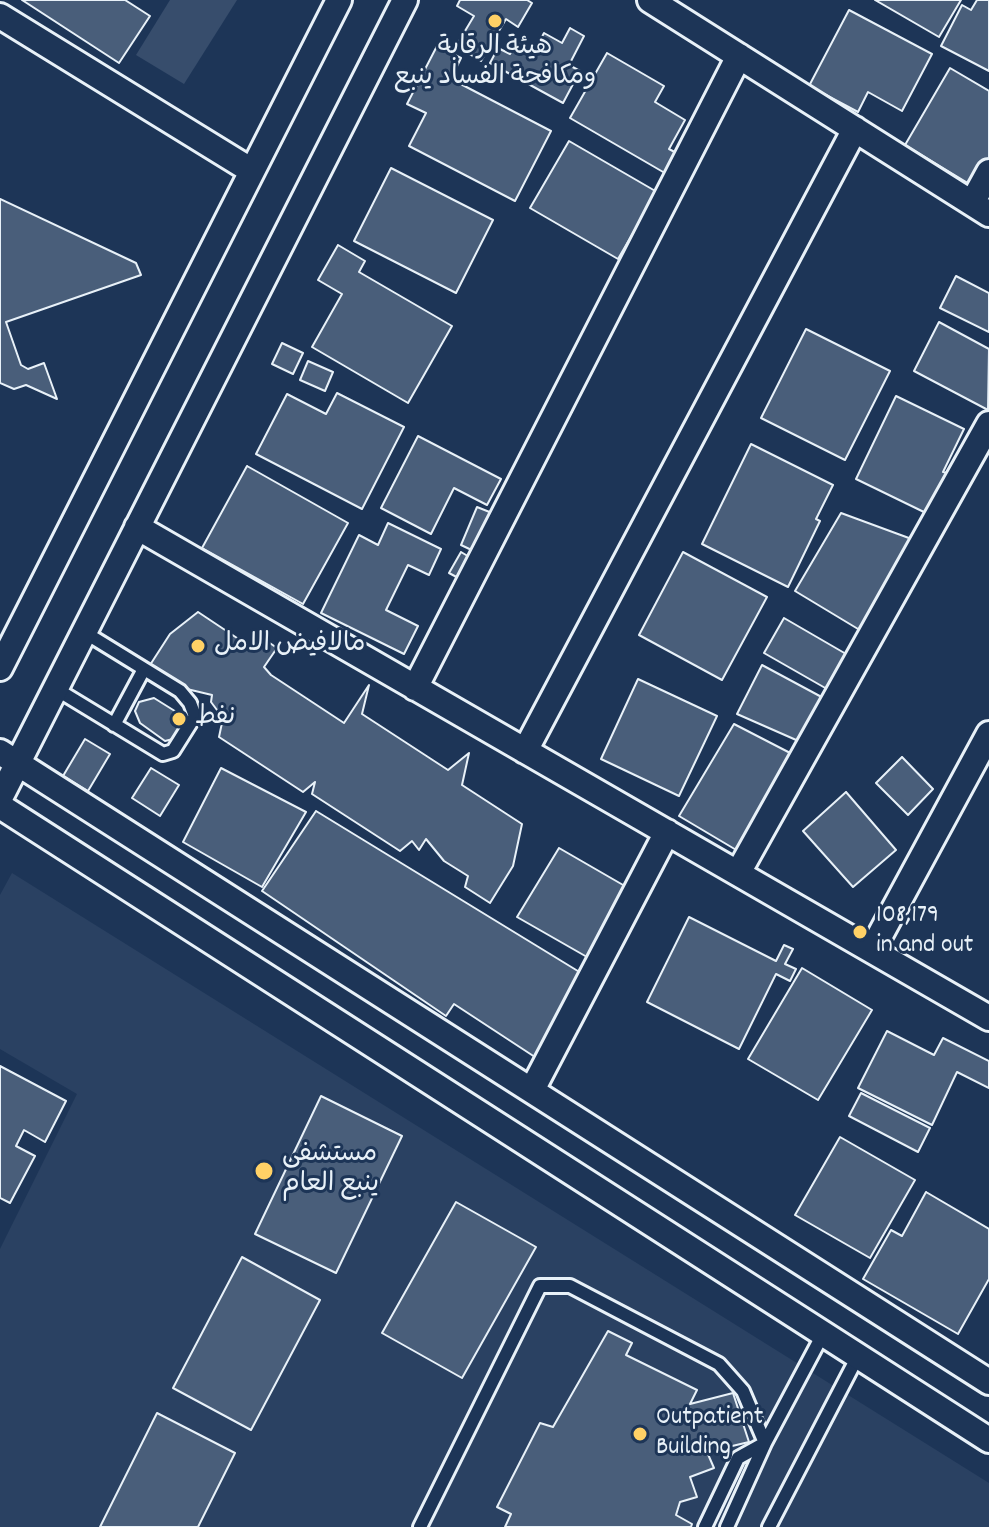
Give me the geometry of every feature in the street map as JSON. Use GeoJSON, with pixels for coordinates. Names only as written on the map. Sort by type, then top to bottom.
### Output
{"type":"FeatureCollection","features":[{"type":"Feature","properties":{"kind":"street"},"geometry":{"type":"LineString","coordinates":[[0,668],[339,0]]}},
{"type":"Feature","properties":{"kind":"street"},"geometry":{"type":"LineString","coordinates":[[0,798],[9,757],[56,689],[405,0]]}},
{"type":"Feature","properties":{"kind":"street"},"geometry":{"type":"LineString","coordinates":[[650,0],[980,209],[989,172]]}},
{"type":"Feature","properties":{"kind":"street"},"geometry":{"type":"LineString","coordinates":[[0,16],[252,171]]}},
{"type":"Feature","properties":{"kind":"street"},"geometry":{"type":"LineString","coordinates":[[415,688],[739,56]]}},
{"type":"Feature","properties":{"kind":"street"},"geometry":{"type":"LineString","coordinates":[[525,751],[855,129]]}},
{"type":"Feature","properties":{"kind":"street"},"geometry":{"type":"LineString","coordinates":[[738,873],[989,424]]}},
{"type":"Feature","properties":{"kind":"street"},"geometry":{"type":"LineString","coordinates":[[137,527],[989,1018]]}},
{"type":"Feature","properties":{"kind":"street"},"geometry":{"type":"LineString","coordinates":[[872,950],[989,734]]}},
{"type":"Feature","properties":{"kind":"street"},"geometry":{"type":"LineString","coordinates":[[9,757],[989,1382]]}},
{"type":"Feature","properties":{"kind":"street"},"geometry":{"type":"LineString","coordinates":[[0,806],[989,1440]]}},
{"type":"Feature","properties":{"kind":"street"},"geometry":{"type":"LineString","coordinates":[[532,1090],[667,832]]}},
{"type":"Feature","properties":{"kind":"lane"},"geometry":{"type":"LineString","coordinates":[[56,689],[163,754],[173,751],[195,716],[190,703],[180,691],[84,632]]}},
{"type":"Feature","properties":{"kind":"lane"},"geometry":{"type":"LineString","coordinates":[[114,725],[144,669]]}},
{"type":"Feature","properties":{"kind":"lane"},"geometry":{"type":"LineString","coordinates":[[420,1527],[540,1286],[570,1286],[719,1364],[743,1391],[765,1443]]}},
{"type":"Feature","properties":{"kind":"lane"},"geometry":{"type":"LineString","coordinates":[[727,1527],[765,1443],[823,1334]]}},
{"type":"Feature","properties":{"kind":"lane"},"geometry":{"type":"LineString","coordinates":[[769,1527],[858,1356]]}},
{"type":"Feature","properties":{"kind":"lane"},"geometry":{"type":"LineString","coordinates":[[705,1527],[738,1458],[765,1443]]}},
{"type":"Feature","properties":{"kind":"shaded area"},"geometry":{"type":"Polygon","coordinates":[[[170,0],[237,0],[184,84],[136,55],[170,0]]]}},
{"type":"Feature","properties":{"kind":"shaded area","name":"مستشفى ينبع العام"},"geometry":{"type":"Polygon","coordinates":[[[12,873],[989,1483],[989,1527],[0,1527],[0,1249],[77,1094],[0,1049],[0,895],[12,873]]]}},
{"type":"Feature","properties":{"kind":"building"},"geometry":{"type":"Polygon","coordinates":[[[22,0],[125,0],[150,16],[119,63],[22,0]]]}},
{"type":"Feature","properties":{"kind":"building"},"geometry":{"type":"Polygon","coordinates":[[[460,0],[527,0],[532,3],[518,27],[506,19],[481,61],[456,46],[474,16],[457,6],[460,0]]]}},
{"type":"Feature","properties":{"kind":"building"},"geometry":{"type":"Polygon","coordinates":[[[875,0],[961,0],[939,37],[875,0]]]}},
{"type":"Feature","properties":{"kind":"building"},"geometry":{"type":"Polygon","coordinates":[[[977,0],[989,0],[989,71],[941,46],[962,5],[971,10],[977,0]]]}},
{"type":"Feature","properties":{"kind":"building"},"geometry":{"type":"Polygon","coordinates":[[[849,10],[932,54],[902,111],[868,92],[858,112],[809,86],[849,10]]]}},
{"type":"Feature","properties":{"kind":"building"},"geometry":{"type":"Polygon","coordinates":[[[570,28],[584,36],[569,65],[580,71],[563,103],[490,63],[498,48],[510,54],[517,40],[535,50],[544,33],[562,43],[570,28]]]}},
{"type":"Feature","properties":{"kind":"building"},"geometry":{"type":"Polygon","coordinates":[[[437,46],[461,58],[451,79],[551,131],[515,201],[409,146],[426,113],[407,104],[437,46]]]}},
{"type":"Feature","properties":{"kind":"building"},"geometry":{"type":"Polygon","coordinates":[[[607,53],[664,86],[655,102],[685,120],[669,149],[682,156],[670,176],[570,118],[607,53]]]}},
{"type":"Feature","properties":{"kind":"building"},"geometry":{"type":"Polygon","coordinates":[[[950,68],[989,91],[989,166],[976,188],[905,145],[950,68]]]}},
{"type":"Feature","properties":{"kind":"building"},"geometry":{"type":"Polygon","coordinates":[[[569,141],[657,192],[618,259],[530,208],[569,141]]]}},
{"type":"Feature","properties":{"kind":"building"},"geometry":{"type":"Polygon","coordinates":[[[391,168],[493,220],[456,293],[354,241],[391,168]]]}},
{"type":"Feature","properties":{"kind":"building"},"geometry":{"type":"Polygon","coordinates":[[[0,199],[136,263],[141,275],[6,322],[21,365],[28,369],[44,363],[57,399],[26,385],[14,389],[0,383],[0,199]]]}},
{"type":"Feature","properties":{"kind":"building"},"geometry":{"type":"Polygon","coordinates":[[[338,245],[365,261],[359,272],[452,326],[408,403],[312,347],[342,294],[318,280],[338,245]]]}},
{"type":"Feature","properties":{"kind":"building"},"geometry":{"type":"Polygon","coordinates":[[[956,276],[989,293],[989,332],[940,308],[956,276]]]}},
{"type":"Feature","properties":{"kind":"building"},"geometry":{"type":"Polygon","coordinates":[[[939,322],[989,349],[988,410],[914,371],[939,322]]]}},
{"type":"Feature","properties":{"kind":"building"},"geometry":{"type":"Polygon","coordinates":[[[806,329],[890,371],[845,460],[761,418],[806,329]]]}},
{"type":"Feature","properties":{"kind":"building"},"geometry":{"type":"Polygon","coordinates":[[[282,343],[303,353],[293,374],[272,364],[282,343]]]}},
{"type":"Feature","properties":{"kind":"building"},"geometry":{"type":"Polygon","coordinates":[[[308,361],[333,372],[325,391],[300,380],[308,361]]]}},
{"type":"Feature","properties":{"kind":"building"},"geometry":{"type":"Polygon","coordinates":[[[337,393],[404,427],[362,509],[256,454],[287,394],[326,414],[337,393]]]}},
{"type":"Feature","properties":{"kind":"building"},"geometry":{"type":"Polygon","coordinates":[[[896,396],[964,429],[943,472],[948,473],[928,514],[856,479],[896,396]]]}},
{"type":"Feature","properties":{"kind":"building"},"geometry":{"type":"Polygon","coordinates":[[[418,436],[501,479],[487,505],[454,488],[431,534],[381,508],[418,436]]]}},
{"type":"Feature","properties":{"kind":"building"},"geometry":{"type":"Polygon","coordinates":[[[751,444],[833,485],[816,519],[820,521],[788,587],[702,544],[751,444]]]}},
{"type":"Feature","properties":{"kind":"building"},"geometry":{"type":"Polygon","coordinates":[[[247,466],[348,523],[303,604],[202,548],[247,466]]]}},
{"type":"Feature","properties":{"kind":"building"},"geometry":{"type":"Polygon","coordinates":[[[477,507],[497,515],[480,554],[461,545],[477,507]]]}},
{"type":"Feature","properties":{"kind":"building"},"geometry":{"type":"Polygon","coordinates":[[[841,513],[917,541],[868,635],[795,591],[841,513]]]}},
{"type":"Feature","properties":{"kind":"building"},"geometry":{"type":"Polygon","coordinates":[[[388,523],[441,549],[429,575],[408,565],[386,610],[418,626],[404,654],[321,613],[359,535],[378,545],[388,523]]]}},
{"type":"Feature","properties":{"kind":"building"},"geometry":{"type":"Polygon","coordinates":[[[461,552],[476,561],[464,581],[449,573],[461,552]]]}},
{"type":"Feature","properties":{"kind":"building"},"geometry":{"type":"Polygon","coordinates":[[[683,552],[767,597],[722,680],[639,635],[683,552]]]}},
{"type":"Feature","properties":{"kind":"building"},"geometry":{"type":"Polygon","coordinates":[[[198,612],[252,648],[264,639],[277,648],[264,667],[271,675],[344,723],[369,685],[362,714],[448,770],[469,753],[462,785],[522,824],[513,866],[490,903],[465,887],[468,876],[444,861],[426,839],[419,850],[412,841],[400,851],[312,794],[315,782],[303,792],[219,737],[223,718],[211,702],[212,695],[166,684],[150,665],[170,634],[198,612]]]}},
{"type":"Feature","properties":{"kind":"building"},"geometry":{"type":"Polygon","coordinates":[[[784,618],[853,658],[834,693],[764,653],[784,618]]]}},
{"type":"Feature","properties":{"kind":"building"},"geometry":{"type":"Polygon","coordinates":[[[762,665],[829,701],[803,743],[737,714],[762,665]]]}},
{"type":"Feature","properties":{"kind":"building"},"geometry":{"type":"Polygon","coordinates":[[[638,679],[717,716],[679,796],[601,759],[638,679]]]}},
{"type":"Feature","properties":{"kind":"building"},"geometry":{"type":"Polygon","coordinates":[[[154,698],[178,713],[183,725],[177,738],[165,741],[140,723],[135,711],[139,702],[154,698]]]}},
{"type":"Feature","properties":{"kind":"building"},"geometry":{"type":"Polygon","coordinates":[[[734,724],[796,756],[743,854],[679,816],[734,724]]]}},
{"type":"Feature","properties":{"kind":"building"},"geometry":{"type":"Polygon","coordinates":[[[85,739],[110,754],[88,791],[63,776],[85,739]]]}},
{"type":"Feature","properties":{"kind":"building"},"geometry":{"type":"Polygon","coordinates":[[[902,757],[933,789],[908,815],[876,783],[902,757]]]}},
{"type":"Feature","properties":{"kind":"building"},"geometry":{"type":"Polygon","coordinates":[[[151,768],[179,785],[160,816],[132,798],[151,768]]]}},
{"type":"Feature","properties":{"kind":"building"},"geometry":{"type":"Polygon","coordinates":[[[221,768],[306,812],[262,887],[183,842],[221,768]]]}},
{"type":"Feature","properties":{"kind":"building"},"geometry":{"type":"Polygon","coordinates":[[[846,792],[896,850],[853,887],[803,831],[846,792]]]}},
{"type":"Feature","properties":{"kind":"building"},"geometry":{"type":"Polygon","coordinates":[[[316,811],[586,976],[541,1061],[454,1004],[446,1016],[262,891],[316,811]]]}},
{"type":"Feature","properties":{"kind":"building"},"geometry":{"type":"Polygon","coordinates":[[[559,848],[630,889],[594,961],[517,917],[559,848]]]}},
{"type":"Feature","properties":{"kind":"building"},"geometry":{"type":"Polygon","coordinates":[[[689,917],[776,961],[784,945],[793,949],[785,964],[796,969],[790,981],[776,974],[739,1049],[647,1002],[689,917]]]}},
{"type":"Feature","properties":{"kind":"building"},"geometry":{"type":"Polygon","coordinates":[[[802,968],[872,1010],[818,1100],[748,1059],[802,968]]]}},
{"type":"Feature","properties":{"kind":"building"},"geometry":{"type":"Polygon","coordinates":[[[887,1031],[934,1055],[943,1038],[989,1061],[989,1088],[957,1072],[932,1125],[858,1088],[887,1031]]]}},
{"type":"Feature","properties":{"kind":"building"},"geometry":{"type":"Polygon","coordinates":[[[0,1066],[66,1101],[45,1142],[24,1130],[16,1146],[35,1156],[10,1203],[0,1198],[0,1066]]]}},
{"type":"Feature","properties":{"kind":"building"},"geometry":{"type":"Polygon","coordinates":[[[861,1093],[930,1128],[918,1152],[849,1116],[861,1093]]]}},
{"type":"Feature","properties":{"kind":"building"},"geometry":{"type":"Polygon","coordinates":[[[321,1096],[402,1136],[336,1273],[255,1234],[321,1096]]]}},
{"type":"Feature","properties":{"kind":"building"},"geometry":{"type":"Polygon","coordinates":[[[840,1137],[915,1180],[870,1258],[795,1215],[840,1137]]]}},
{"type":"Feature","properties":{"kind":"building"},"geometry":{"type":"Polygon","coordinates":[[[926,1192],[989,1229],[989,1279],[958,1334],[863,1279],[891,1230],[902,1236],[926,1192]]]}},
{"type":"Feature","properties":{"kind":"building"},"geometry":{"type":"Polygon","coordinates":[[[456,1202],[536,1247],[462,1378],[382,1333],[456,1202]]]}},
{"type":"Feature","properties":{"kind":"building"},"geometry":{"type":"Polygon","coordinates":[[[242,1257],[320,1300],[251,1430],[173,1388],[242,1257]]]}},
{"type":"Feature","properties":{"kind":"building","name":"Outpatient Building"},"geometry":{"type":"Polygon","coordinates":[[[608,1331],[632,1343],[626,1355],[697,1390],[690,1404],[733,1393],[749,1442],[707,1452],[714,1468],[690,1477],[697,1497],[680,1502],[676,1515],[692,1524],[691,1527],[505,1527],[511,1514],[497,1507],[540,1423],[553,1427],[608,1331]]]}},
{"type":"Feature","properties":{"kind":"building"},"geometry":{"type":"Polygon","coordinates":[[[157,1413],[235,1453],[198,1527],[100,1527],[157,1413]]]}},
{"type":"Feature","properties":{"kind":"place","name":"هيئة الرقابة ومكافحة الفساد ينبع"},"geometry":{"type":"Point","coordinates":[495,21]}},
{"type":"Feature","properties":{"kind":"place","name":"مالافيض الامل"},"geometry":{"type":"Point","coordinates":[198,646]}},
{"type":"Feature","properties":{"kind":"place","name":"نفط"},"geometry":{"type":"Point","coordinates":[179,719]}},
{"type":"Feature","properties":{"kind":"place","name":"108,179 in and out"},"geometry":{"type":"Point","coordinates":[860,932]}},
{"type":"Feature","properties":{"kind":"place","name":"مستشفى ينبع العام"},"geometry":{"type":"Point","coordinates":[264,1171]}},
{"type":"Feature","properties":{"kind":"place","name":"Outpatient Building"},"geometry":{"type":"Point","coordinates":[640,1434]}}]}
